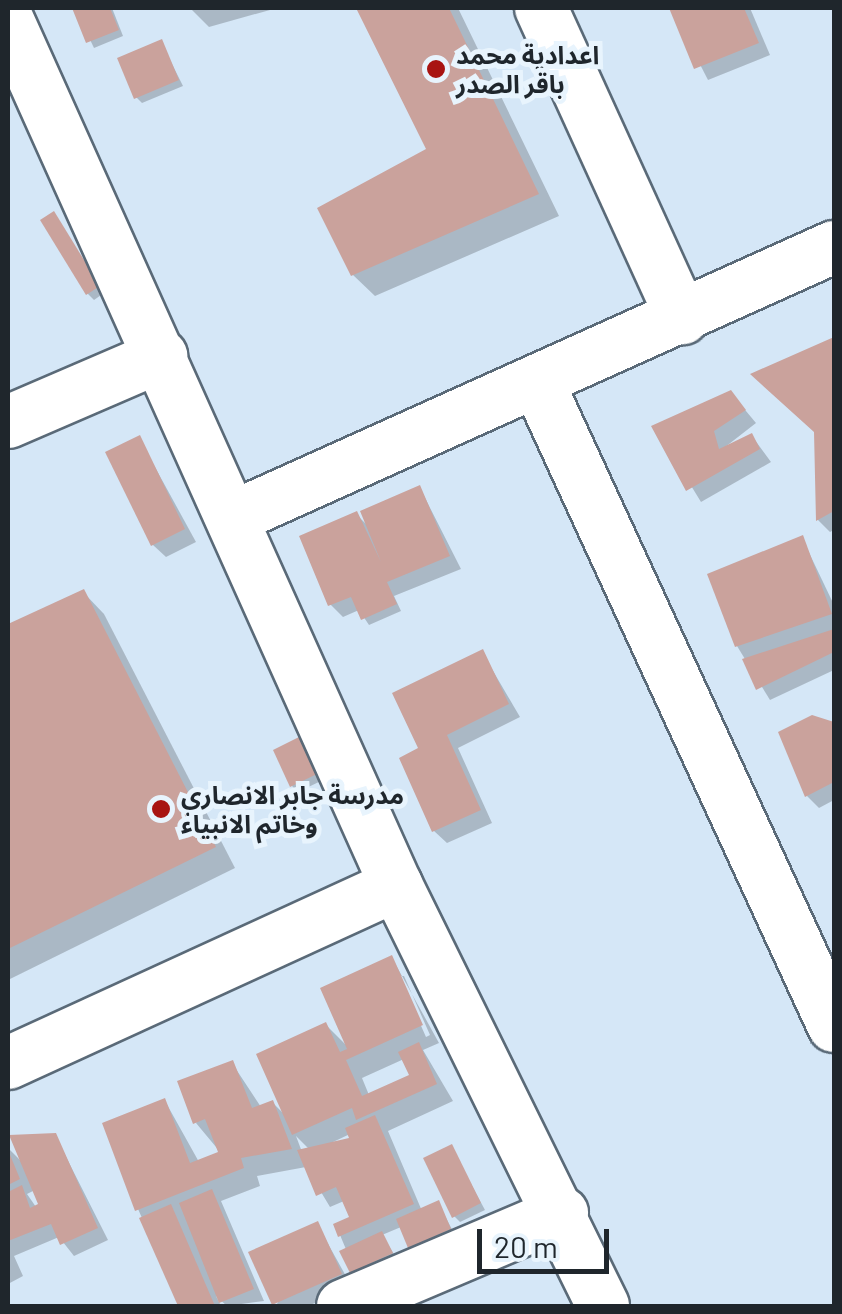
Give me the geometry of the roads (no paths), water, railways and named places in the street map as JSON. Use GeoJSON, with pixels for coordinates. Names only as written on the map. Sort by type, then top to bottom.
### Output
{"type":"FeatureCollection","features":[{"type":"Feature","properties":{"kind":"street"},"geometry":{"type":"LineString","coordinates":[[541,8],[682,318]]}},
{"type":"Feature","properties":{"kind":"street"},"geometry":{"type":"LineString","coordinates":[[8,21],[396,885],[562,1213],[603,1306]]}},
{"type":"Feature","properties":{"kind":"street"},"geometry":{"type":"LineString","coordinates":[[234,517],[834,247]]}},
{"type":"Feature","properties":{"kind":"street"},"geometry":{"type":"LineString","coordinates":[[8,422],[161,356]]}},
{"type":"Feature","properties":{"kind":"street"},"geometry":{"type":"LineString","coordinates":[[538,380],[834,1026]]}},
{"type":"Feature","properties":{"kind":"street"},"geometry":{"type":"LineString","coordinates":[[8,1063],[396,885]]}},
{"type":"Feature","properties":{"kind":"street"},"geometry":{"type":"LineString","coordinates":[[343,1306],[562,1213]]}},
{"type":"Feature","properties":{"kind":"place","name":"اعدادية محمد باقر الصدر"},"geometry":{"type":"Point","coordinates":[436,69]}},
{"type":"Feature","properties":{"kind":"place","name":"مدرسة جابر الانصاري وخاتم الانبياء"},"geometry":{"type":"Point","coordinates":[161,809]}}]}
